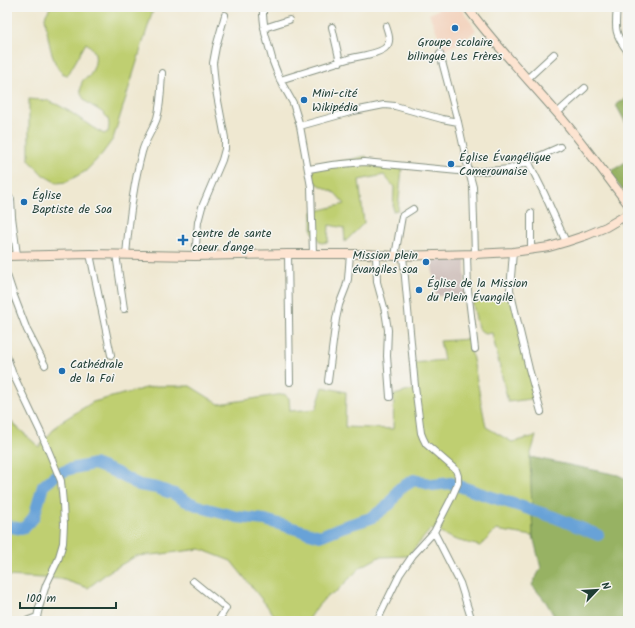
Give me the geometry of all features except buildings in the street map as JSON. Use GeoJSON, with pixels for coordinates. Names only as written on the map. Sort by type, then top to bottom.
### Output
{"type":"FeatureCollection","features":[{"type":"Feature","properties":{"kind":"main road"},"geometry":{"type":"LineString","coordinates":[[467,7],[499,48],[578,138],[628,204]]}},
{"type":"Feature","properties":{"kind":"main road"},"geometry":{"type":"LineString","coordinates":[[7,256],[90,254],[195,256],[350,254],[399,256],[513,252],[549,247],[566,242],[600,230],[626,216]]}},
{"type":"Feature","properties":{"kind":"street"},"geometry":{"type":"LineString","coordinates":[[263,7],[264,28],[267,43],[280,80],[293,104],[300,126],[309,169],[313,254]]}},
{"type":"Feature","properties":{"kind":"street"},"geometry":{"type":"LineString","coordinates":[[617,7],[617,34],[628,52]]}},
{"type":"Feature","properties":{"kind":"street"},"geometry":{"type":"LineString","coordinates":[[195,256],[198,222],[202,207],[222,160],[225,148],[225,132],[215,85],[213,63],[225,15]]}},
{"type":"Feature","properties":{"kind":"street"},"geometry":{"type":"LineString","coordinates":[[264,28],[289,20]]}},
{"type":"Feature","properties":{"kind":"street"},"geometry":{"type":"LineString","coordinates":[[280,80],[385,48],[389,43],[386,26]]}},
{"type":"Feature","properties":{"kind":"street"},"geometry":{"type":"LineString","coordinates":[[332,27],[340,62]]}},
{"type":"Feature","properties":{"kind":"street"},"geometry":{"type":"LineString","coordinates":[[440,54],[474,187],[468,290],[475,349]]}},
{"type":"Feature","properties":{"kind":"street"},"geometry":{"type":"LineString","coordinates":[[527,79],[554,54]]}},
{"type":"Feature","properties":{"kind":"street"},"geometry":{"type":"LineString","coordinates":[[126,255],[129,217],[137,173],[142,151],[159,108],[162,73]]}},
{"type":"Feature","properties":{"kind":"street"},"geometry":{"type":"LineString","coordinates":[[557,113],[586,88]]}},
{"type":"Feature","properties":{"kind":"street"},"geometry":{"type":"LineString","coordinates":[[300,126],[354,111],[384,105],[395,106],[458,122]]}},
{"type":"Feature","properties":{"kind":"street"},"geometry":{"type":"LineString","coordinates":[[309,169],[364,162],[469,172],[509,169],[560,147]]}},
{"type":"Feature","properties":{"kind":"street"},"geometry":{"type":"LineString","coordinates":[[528,161],[566,242]]}},
{"type":"Feature","properties":{"kind":"street"},"geometry":{"type":"LineString","coordinates":[[11,199],[17,255]]}},
{"type":"Feature","properties":{"kind":"street"},"geometry":{"type":"LineString","coordinates":[[377,621],[400,574],[413,555],[434,532],[458,483],[456,470],[426,444],[421,433],[399,256],[402,216],[412,209]]}},
{"type":"Feature","properties":{"kind":"street"},"geometry":{"type":"LineString","coordinates":[[531,213],[531,250]]}},
{"type":"Feature","properties":{"kind":"street"},"geometry":{"type":"LineString","coordinates":[[626,216],[628,226]]}},
{"type":"Feature","properties":{"kind":"street"},"geometry":{"type":"LineString","coordinates":[[513,252],[510,290],[541,412]]}},
{"type":"Feature","properties":{"kind":"street"},"geometry":{"type":"LineString","coordinates":[[90,254],[111,355]]}},
{"type":"Feature","properties":{"kind":"street"},"geometry":{"type":"LineString","coordinates":[[116,254],[124,309]]}},
{"type":"Feature","properties":{"kind":"street"},"geometry":{"type":"LineString","coordinates":[[288,254],[290,382]]}},
{"type":"Feature","properties":{"kind":"street"},"geometry":{"type":"LineString","coordinates":[[328,381],[336,319],[348,279],[350,254]]}},
{"type":"Feature","properties":{"kind":"street"},"geometry":{"type":"LineString","coordinates":[[376,255],[378,282],[384,304],[388,330],[387,356],[390,397]]}},
{"type":"Feature","properties":{"kind":"street"},"geometry":{"type":"LineString","coordinates":[[7,275],[27,330],[45,365]]}},
{"type":"Feature","properties":{"kind":"street"},"geometry":{"type":"LineString","coordinates":[[7,357],[9,372],[41,433],[61,481],[63,543],[58,560],[46,585],[39,608],[38,619],[26,621]]}},
{"type":"Feature","properties":{"kind":"street"},"geometry":{"type":"LineString","coordinates":[[434,532],[460,583],[472,621]]}},
{"type":"Feature","properties":{"kind":"street"},"geometry":{"type":"LineString","coordinates":[[193,581],[226,608],[218,621]]}},
{"type":"Feature","properties":{"kind":"shaded area","name":"Groupe scolaire bilingue Les Frères"},"geometry":{"type":"Polygon","coordinates":[[[443,7],[460,7],[476,30],[456,45],[444,49],[429,14],[443,7]]]}},
{"type":"Feature","properties":{"kind":"shaded area"},"geometry":{"type":"Polygon","coordinates":[[[465,258],[465,296],[436,296],[431,259],[465,258]]]}},
{"type":"Feature","properties":{"kind":"green space"},"geometry":{"type":"Polygon","coordinates":[[[50,7],[154,7],[113,139],[102,154],[86,171],[66,182],[57,183],[43,175],[29,160],[29,99],[46,100],[58,105],[104,134],[108,132],[109,124],[106,116],[85,101],[81,92],[83,81],[89,77],[95,63],[95,55],[93,50],[86,43],[68,75],[62,73],[58,69],[50,47],[45,17],[50,7]]]}},
{"type":"Feature","properties":{"kind":"green space"},"geometry":{"type":"Polygon","coordinates":[[[628,97],[628,127],[616,105],[628,97]]]}},
{"type":"Feature","properties":{"kind":"green space"},"geometry":{"type":"Polygon","coordinates":[[[7,127],[11,167],[7,167],[7,127]]]}},
{"type":"Feature","properties":{"kind":"green space"},"geometry":{"type":"Polygon","coordinates":[[[366,156],[373,166],[402,168],[398,210],[393,211],[394,187],[384,175],[359,180],[364,223],[345,242],[344,228],[329,225],[328,242],[321,243],[312,231],[312,212],[345,204],[335,193],[312,181],[312,173],[316,164],[366,156]]]}},
{"type":"Feature","properties":{"kind":"green space"},"geometry":{"type":"Polygon","coordinates":[[[628,159],[628,195],[616,182],[610,172],[628,159]]]}},
{"type":"Feature","properties":{"kind":"green space"},"geometry":{"type":"Polygon","coordinates":[[[511,296],[537,398],[508,402],[492,333],[485,334],[478,328],[472,301],[511,296]]]}},
{"type":"Feature","properties":{"kind":"green space"},"geometry":{"type":"Polygon","coordinates":[[[469,339],[486,427],[512,442],[536,436],[530,457],[533,536],[496,530],[480,546],[456,540],[431,529],[408,556],[379,557],[361,567],[337,591],[325,598],[308,621],[279,621],[231,561],[200,549],[136,556],[107,573],[88,588],[61,579],[7,576],[7,418],[39,447],[59,423],[93,402],[146,388],[157,386],[190,386],[219,404],[284,394],[289,398],[290,411],[316,409],[323,387],[346,392],[345,427],[393,429],[394,395],[416,389],[413,363],[444,360],[440,341],[469,339]]]}},
{"type":"Feature","properties":{"kind":"green space"},"geometry":{"type":"Polygon","coordinates":[[[530,457],[618,475],[628,480],[628,621],[557,621],[546,602],[532,585],[541,568],[533,536],[530,457]]]}},
{"type":"Feature","properties":{"kind":"waterway"},"geometry":{"type":"LineString","coordinates":[[60,473],[70,469],[94,464],[115,472],[139,485],[157,488],[174,494],[186,501],[204,508],[237,517],[265,520],[320,536],[371,518],[390,504],[399,489],[414,480],[433,485],[451,483],[554,517],[598,535]]}},
{"type":"Feature","properties":{"kind":"waterway"},"geometry":{"type":"LineString","coordinates":[[7,525],[22,529],[28,524],[34,517],[43,486],[56,475]]}},
{"type":"Feature","properties":{"kind":"place","name":"Groupe scolaire bilingue Les Frères"},"geometry":{"type":"Point","coordinates":[455,28]}},
{"type":"Feature","properties":{"kind":"place","name":"Mini-cité Wikipédia"},"geometry":{"type":"Point","coordinates":[304,100]}},
{"type":"Feature","properties":{"kind":"place","name":"Église Évangélique Camerounaise"},"geometry":{"type":"Point","coordinates":[451,164]}},
{"type":"Feature","properties":{"kind":"place","name":"Église Baptiste de Soa"},"geometry":{"type":"Point","coordinates":[24,202]}},
{"type":"Feature","properties":{"kind":"place","name":"centre de sante coeur d'ange"},"geometry":{"type":"Point","coordinates":[183,240]}},
{"type":"Feature","properties":{"kind":"place","name":"Mission plein évangiles soa"},"geometry":{"type":"Point","coordinates":[426,262]}},
{"type":"Feature","properties":{"kind":"place","name":"Église de la Mission du Plein Évangile"},"geometry":{"type":"Point","coordinates":[419,290]}},
{"type":"Feature","properties":{"kind":"place","name":"Cathédrale de la Foi"},"geometry":{"type":"Point","coordinates":[62,371]}}]}
